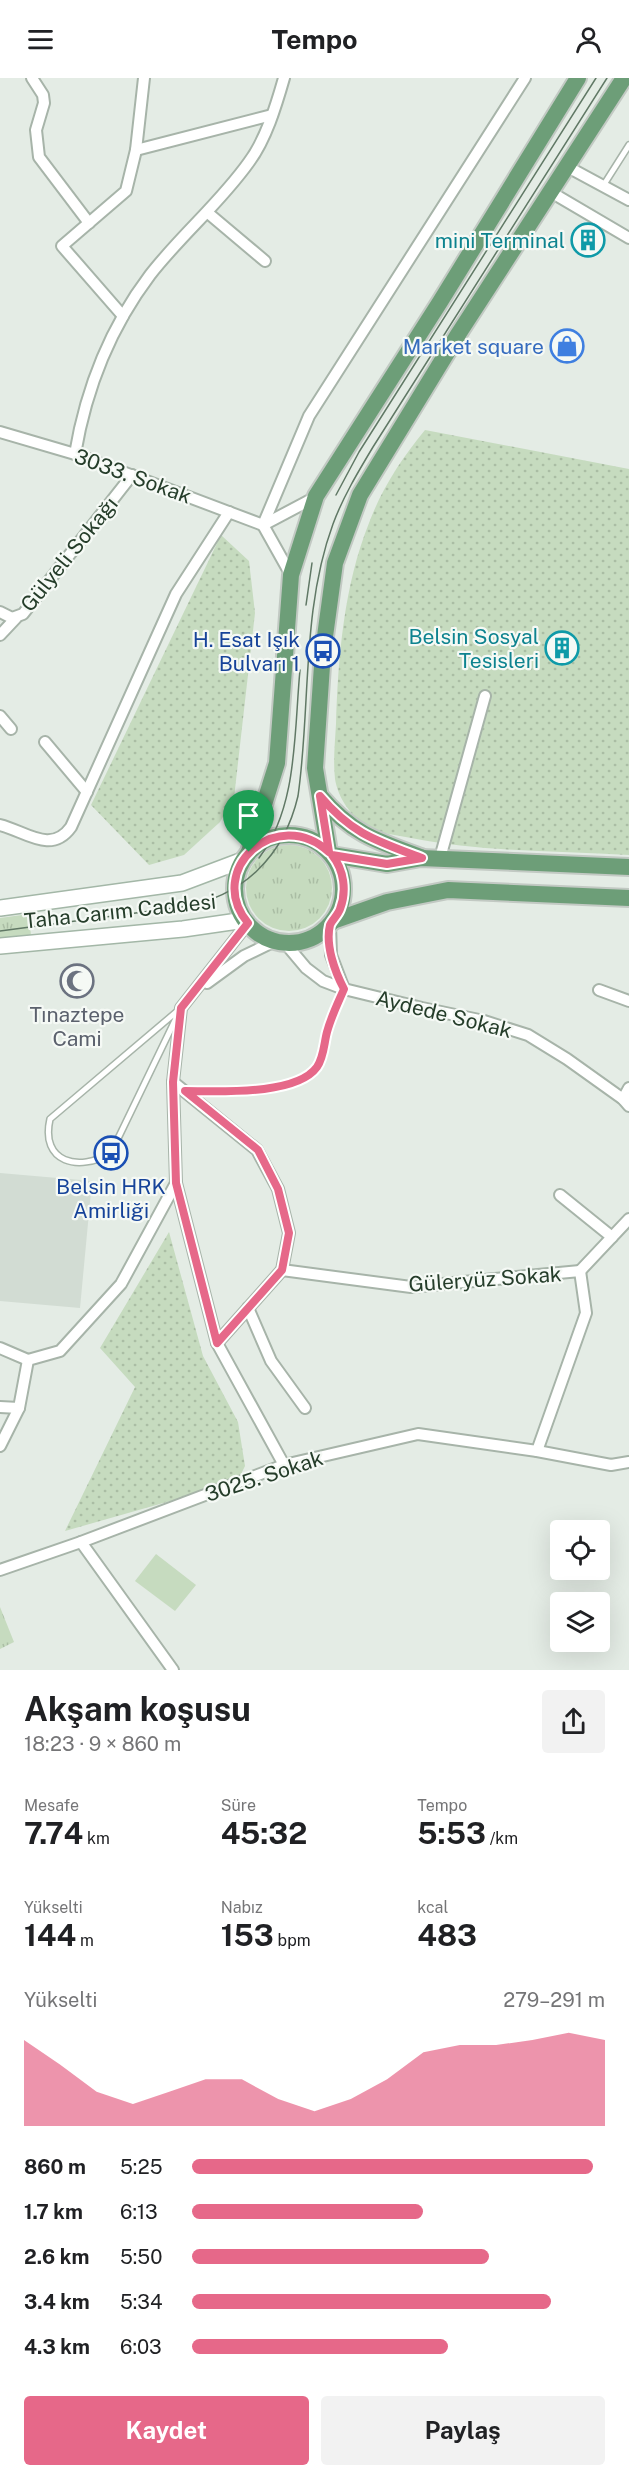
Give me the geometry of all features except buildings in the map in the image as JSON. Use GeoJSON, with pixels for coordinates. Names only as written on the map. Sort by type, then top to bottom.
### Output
{"type":"FeatureCollection","features":[{"type":"Feature","properties":{"kind":"main road"},"geometry":{"type":"LineString","coordinates":[[578,78],[440,302],[316,496],[291,575],[277,763],[246,856],[238,869],[235,889],[239,909],[247,922],[257,932],[280,942],[305,941],[332,923],[387,902],[448,890],[629,898]]}},
{"type":"Feature","properties":{"kind":"main road"},"geometry":{"type":"LineString","coordinates":[[332,923],[340,908],[344,888],[340,868],[331,853],[315,768],[323,651],[335,563],[360,495],[459,333],[624,78]]}},
{"type":"Feature","properties":{"kind":"main road"},"geometry":{"type":"LineString","coordinates":[[320,796],[342,819],[368,838],[422,858]]}},
{"type":"Feature","properties":{"kind":"main road"},"geometry":{"type":"LineString","coordinates":[[246,856],[264,840],[292,834],[313,840],[331,853],[387,864],[422,858],[440,858],[629,867]]}},
{"type":"Feature","properties":{"kind":"main road","name":"Taha Carım Caddesi"},"geometry":{"type":"LineString","coordinates":[[0,908],[182,883],[246,856]]}},
{"type":"Feature","properties":{"kind":"main road","name":"Taha Carım Caddesi"},"geometry":{"type":"LineString","coordinates":[[0,946],[247,922]]}},
{"type":"Feature","properties":{"kind":"street"},"geometry":{"type":"LineString","coordinates":[[32,78],[43,95],[44,103],[36,130],[39,157],[89,223]]}},
{"type":"Feature","properties":{"kind":"street"},"geometry":{"type":"LineString","coordinates":[[123,316],[62,246],[126,190],[136,150],[144,78]]}},
{"type":"Feature","properties":{"kind":"street"},"geometry":{"type":"LineString","coordinates":[[75,454],[92,383],[123,316],[156,268],[208,213],[250,161],[272,115],[284,78]]}},
{"type":"Feature","properties":{"kind":"street"},"geometry":{"type":"LineString","coordinates":[[263,525],[309,416],[525,78]]}},
{"type":"Feature","properties":{"kind":"street"},"geometry":{"type":"LineString","coordinates":[[136,150],[272,115]]}},
{"type":"Feature","properties":{"kind":"street"},"geometry":{"type":"LineString","coordinates":[[566,166],[629,200]]}},
{"type":"Feature","properties":{"kind":"street"},"geometry":{"type":"LineString","coordinates":[[549,191],[629,238]]}},
{"type":"Feature","properties":{"kind":"street"},"geometry":{"type":"LineString","coordinates":[[208,213],[265,261]]}},
{"type":"Feature","properties":{"kind":"street","name":"3033. Sokak"},"geometry":{"type":"LineString","coordinates":[[0,432],[75,454],[263,525]]}},
{"type":"Feature","properties":{"kind":"street","name":"Gülyeli Sokağı"},"geometry":{"type":"LineString","coordinates":[[0,612],[8,617],[16,618],[23,614],[132,475]]}},
{"type":"Feature","properties":{"kind":"street"},"geometry":{"type":"LineString","coordinates":[[263,525],[316,496]]}},
{"type":"Feature","properties":{"kind":"street"},"geometry":{"type":"LineString","coordinates":[[0,825],[43,841],[59,839],[71,827],[176,594],[229,512]]}},
{"type":"Feature","properties":{"kind":"street"},"geometry":{"type":"LineString","coordinates":[[263,525],[291,575]]}},
{"type":"Feature","properties":{"kind":"street"},"geometry":{"type":"LineString","coordinates":[[0,635],[16,618]]}},
{"type":"Feature","properties":{"kind":"street"},"geometry":{"type":"LineString","coordinates":[[440,858],[485,696]]}},
{"type":"Feature","properties":{"kind":"street"},"geometry":{"type":"LineString","coordinates":[[0,716],[11,729]]}},
{"type":"Feature","properties":{"kind":"street"},"geometry":{"type":"LineString","coordinates":[[45,742],[87,792]]}},
{"type":"Feature","properties":{"kind":"street"},"geometry":{"type":"LineString","coordinates":[[247,922],[181,1008],[173,1082],[176,1183],[217,1343],[284,1465]]}},
{"type":"Feature","properties":{"kind":"street"},"geometry":{"type":"LineString","coordinates":[[332,923],[331,955],[344,989]]}},
{"type":"Feature","properties":{"kind":"street"},"geometry":{"type":"LineString","coordinates":[[181,1008],[204,985],[230,965],[280,942]]}},
{"type":"Feature","properties":{"kind":"street","name":"Aydede Sokak"},"geometry":{"type":"LineString","coordinates":[[280,942],[314,975],[344,989],[484,1021],[528,1035],[567,1059],[626,1102]]}},
{"type":"Feature","properties":{"kind":"street"},"geometry":{"type":"LineString","coordinates":[[599,990],[629,1001]]}},
{"type":"Feature","properties":{"kind":"street"},"geometry":{"type":"LineString","coordinates":[[173,1082],[258,1150],[278,1189],[289,1233],[282,1270],[217,1343]]}},
{"type":"Feature","properties":{"kind":"street"},"geometry":{"type":"LineString","coordinates":[[626,1102],[629,1088]]}},
{"type":"Feature","properties":{"kind":"street"},"geometry":{"type":"LineString","coordinates":[[0,1348],[28,1360],[60,1351],[121,1284],[176,1183]]}},
{"type":"Feature","properties":{"kind":"street"},"geometry":{"type":"LineString","coordinates":[[560,1195],[612,1237]]}},
{"type":"Feature","properties":{"kind":"street"},"geometry":{"type":"LineString","coordinates":[[537,1451],[586,1313],[580,1271],[629,1219]]}},
{"type":"Feature","properties":{"kind":"street","name":"Güleryüz Sokak"},"geometry":{"type":"LineString","coordinates":[[282,1270],[411,1287],[580,1271]]}},
{"type":"Feature","properties":{"kind":"street"},"geometry":{"type":"LineString","coordinates":[[248,1308],[271,1361],[305,1408]]}},
{"type":"Feature","properties":{"kind":"street"},"geometry":{"type":"LineString","coordinates":[[0,1446],[19,1408],[28,1360]]}},
{"type":"Feature","properties":{"kind":"street"},"geometry":{"type":"LineString","coordinates":[[0,1407],[19,1408]]}},
{"type":"Feature","properties":{"kind":"street","name":"3025. Sokak"},"geometry":{"type":"LineString","coordinates":[[0,1569],[81,1542],[284,1465],[418,1434],[537,1451],[611,1465],[629,1462]]}},
{"type":"Feature","properties":{"kind":"street"},"geometry":{"type":"LineString","coordinates":[[81,1542],[173,1670]]}},
{"type":"Feature","properties":{"kind":"lane"},"geometry":{"type":"LineString","coordinates":[[603,186],[629,145]]}},
{"type":"Feature","properties":{"kind":"lane"},"geometry":{"type":"LineString","coordinates":[[185,1091],[228,1092],[271,1088],[299,1081],[312,1073],[321,1060],[330,1021],[344,989]]}},
{"type":"Feature","properties":{"kind":"lane"},"geometry":{"type":"LineString","coordinates":[[181,1008],[111,1154],[84,1164],[71,1163],[59,1156],[49,1139],[50,1119],[181,1008]]}},
{"type":"Feature","properties":{"kind":"shaded area"},"geometry":{"type":"Polygon","coordinates":[[[0,1173],[92,1181],[80,1308],[0,1301],[0,1173]]]}},
{"type":"Feature","properties":{"kind":"green space"},"geometry":{"type":"Polygon","coordinates":[[[425,430],[629,469],[629,855],[465,846],[389,834],[373,829],[356,818],[339,793],[334,765],[338,673],[348,596],[360,547],[380,498],[401,463],[425,430]]]}},
{"type":"Feature","properties":{"kind":"green space"},"geometry":{"type":"Polygon","coordinates":[[[221,535],[249,561],[255,613],[234,798],[220,822],[184,855],[149,865],[91,805],[221,535]]]}},
{"type":"Feature","properties":{"kind":"green space"},"geometry":{"type":"Polygon","coordinates":[[[289,845],[313,852],[325,864],[332,888],[325,912],[313,924],[289,931],[265,924],[253,912],[246,888],[253,864],[265,852],[289,845]]]}},
{"type":"Feature","properties":{"kind":"green space"},"geometry":{"type":"Polygon","coordinates":[[[29,914],[31,936],[0,939],[0,918],[29,914]]]}},
{"type":"Feature","properties":{"kind":"green space"},"geometry":{"type":"Polygon","coordinates":[[[169,1232],[203,1356],[238,1422],[245,1466],[237,1482],[65,1531],[135,1387],[100,1348],[169,1232]]]}},
{"type":"Feature","properties":{"kind":"green space"},"geometry":{"type":"Polygon","coordinates":[[[156,1554],[196,1585],[175,1611],[135,1581],[156,1554]]]}},
{"type":"Feature","properties":{"kind":"green space"},"geometry":{"type":"Polygon","coordinates":[[[0,1607],[14,1642],[0,1649],[0,1607]]]}},
{"type":"Feature","properties":{"kind":"tram line"},"geometry":{"type":"LineString","coordinates":[[336,495],[359,452],[596,78]]}},
{"type":"Feature","properties":{"kind":"tram line"},"geometry":{"type":"LineString","coordinates":[[0,931],[181,907],[203,902],[242,883],[271,855],[283,837],[298,796],[311,625],[323,557],[337,514],[373,447],[607,78]]}},
{"type":"Feature","properties":{"kind":"tram line"},"geometry":{"type":"LineString","coordinates":[[306,605],[312,563]]}},
{"type":"Feature","properties":{"kind":"tram line"},"geometry":{"type":"LineString","coordinates":[[259,858],[272,838],[288,792],[295,743],[300,670]]}},
{"type":"Feature","properties":{"kind":"place","name":"mini Terminal"},"geometry":{"type":"Point","coordinates":[588,240]}},
{"type":"Feature","properties":{"kind":"place","name":"Market square"},"geometry":{"type":"Point","coordinates":[567,346]}},
{"type":"Feature","properties":{"kind":"place","name":"Belsin Sosyal Tesisleri"},"geometry":{"type":"Point","coordinates":[562,648]}},
{"type":"Feature","properties":{"kind":"place","name":"H. Esat Işık Bulvarı 1"},"geometry":{"type":"Point","coordinates":[323,651]}},
{"type":"Feature","properties":{"kind":"place","name":"Tınaztepe Cami"},"geometry":{"type":"Point","coordinates":[77,981]}},
{"type":"Feature","properties":{"kind":"place","name":"Belsin HRK Amirliği"},"geometry":{"type":"Point","coordinates":[111,1153]}},
{"type":"Feature","properties":{"kind":"route"},"geometry":{"type":"LineString","coordinates":[[320,796],[342,819],[368,838],[422,858],[387,864],[332,855],[340,868],[344,888],[340,908],[330,925],[330,945],[334,967],[344,989],[330,1021],[321,1060],[312,1073],[299,1081],[271,1088],[228,1092],[185,1091],[258,1150],[278,1189],[289,1233],[282,1270],[217,1343],[176,1183],[173,1082],[181,1008],[248,923],[239,909],[235,889],[238,869],[249,852],[264,840],[274,836],[292,834],[313,840],[329,852],[320,796]]}}]}
